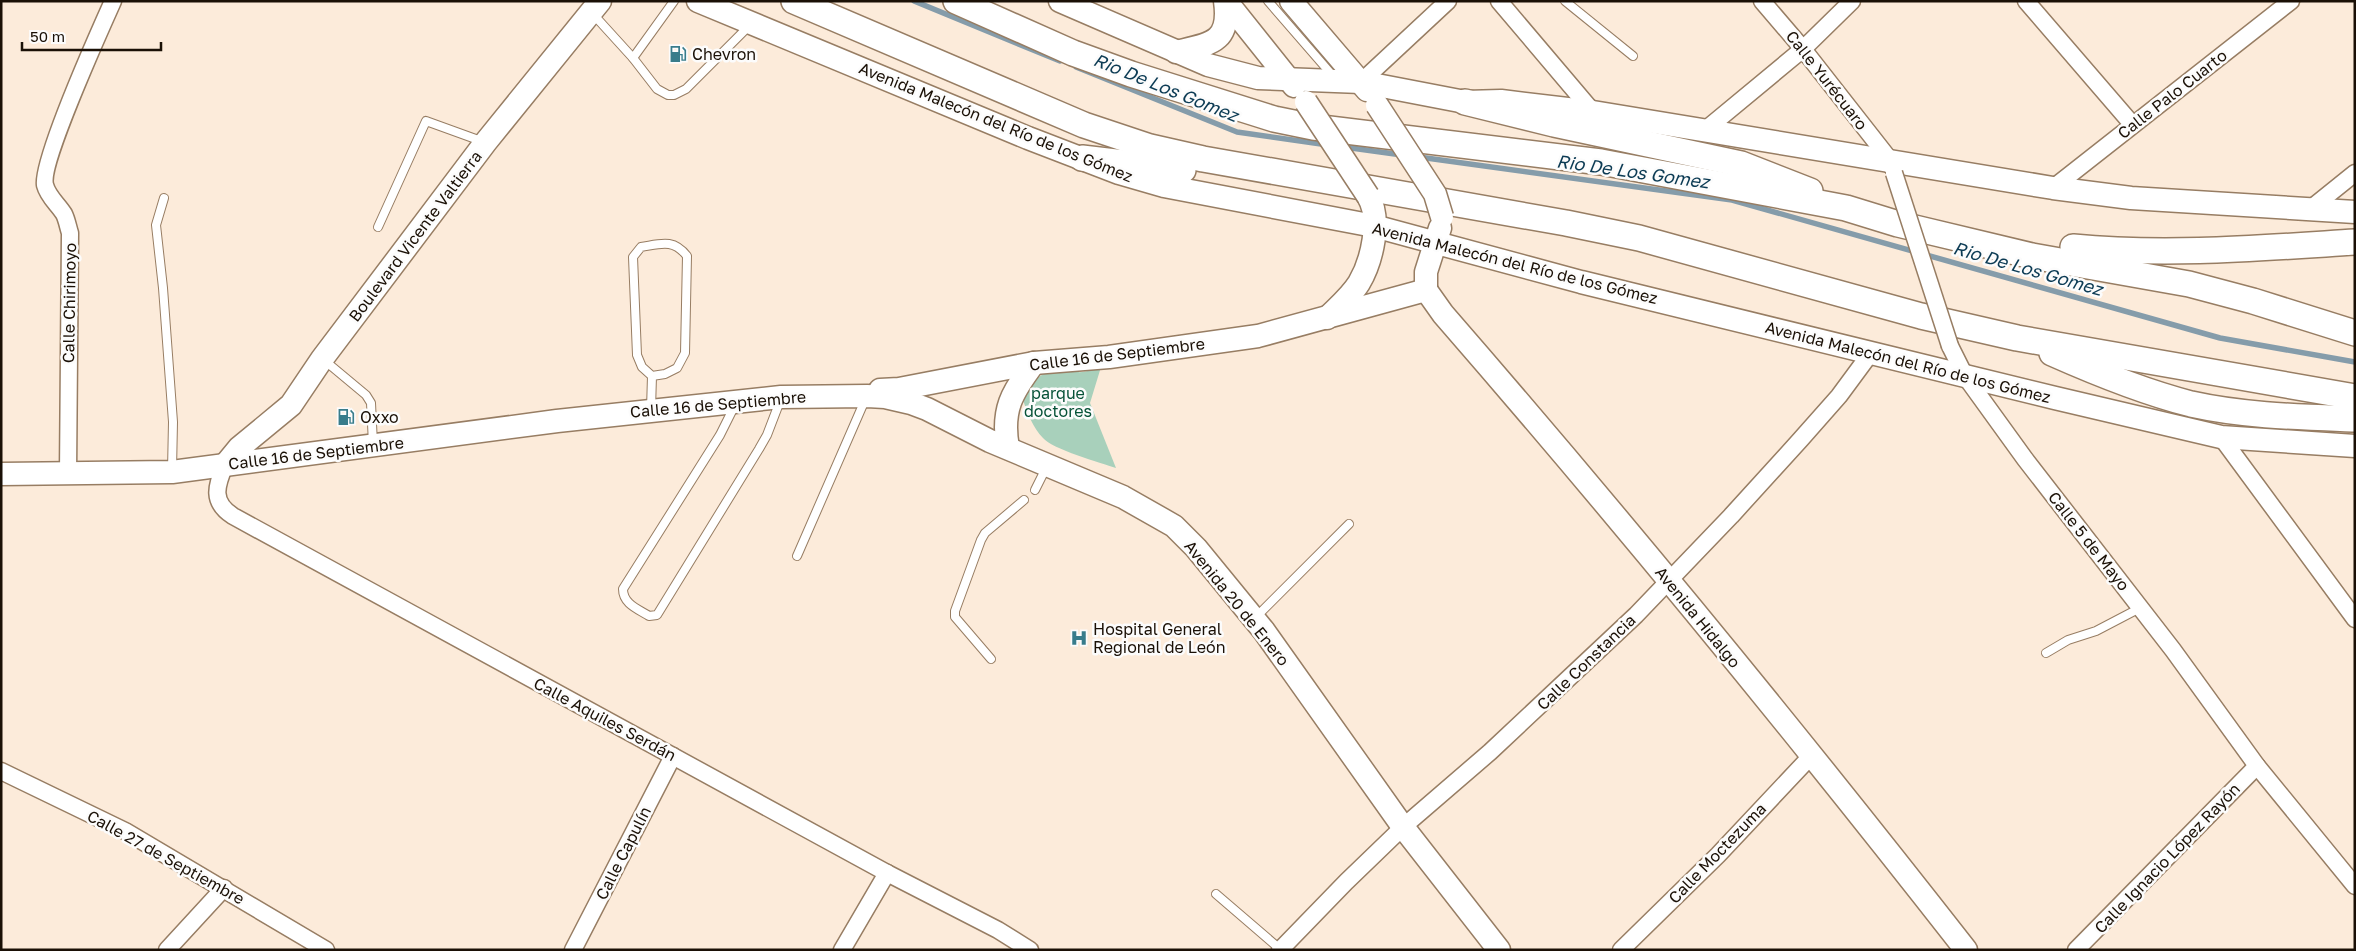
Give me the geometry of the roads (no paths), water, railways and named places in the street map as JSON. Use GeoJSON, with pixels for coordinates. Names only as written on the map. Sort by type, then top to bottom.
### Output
{"type":"FeatureCollection","features":[{"type":"Feature","properties":{"kind":"main road","name":"Avenida Malecón del Río de los Gómez"},"geometry":{"type":"LineString","coordinates":[[794,1],[1116,137],[1203,158],[1361,190],[1566,222],[1639,238],[1921,316],[2017,338],[2355,397]]}},
{"type":"Feature","properties":{"kind":"main road"},"geometry":{"type":"LineString","coordinates":[[956,1],[1081,56],[1131,74],[1274,119],[1313,127],[1601,162],[1846,208],[1898,224],[2032,256],[2189,284],[2253,301],[2355,333]]}},
{"type":"Feature","properties":{"kind":"main road"},"geometry":{"type":"LineString","coordinates":[[1465,102],[1554,124],[1741,164],[1775,176],[1846,208]]}},
{"type":"Feature","properties":{"kind":"main road"},"geometry":{"type":"LineString","coordinates":[[1082,158],[1148,165],[1285,186],[1361,190]]}},
{"type":"Feature","properties":{"kind":"main road"},"geometry":{"type":"LineString","coordinates":[[1966,239],[2122,252],[2164,252],[2355,242]]}},
{"type":"Feature","properties":{"kind":"main road"},"geometry":{"type":"LineString","coordinates":[[2017,338],[2084,367],[2192,404],[2254,413],[2355,419]]}},
{"type":"Feature","properties":{"kind":"street","name":"Calle Chirimoyo"},"geometry":{"type":"LineString","coordinates":[[68,474],[70,233],[64,215],[51,198],[45,184],[47,164],[82,73],[113,1]]}},
{"type":"Feature","properties":{"kind":"street","name":"Avenida Malecón del Río de los Gómez"},"geometry":{"type":"LineString","coordinates":[[698,1],[1119,173],[1164,186],[1374,226],[1582,282],[1870,354],[2221,437],[2355,446]]}},
{"type":"Feature","properties":{"kind":"street"},"geometry":{"type":"LineString","coordinates":[[1060,1],[1176,52],[1234,73],[1258,78],[1361,82],[1465,102],[1501,101],[1593,112],[1892,166],[2131,198],[2355,212]]}},
{"type":"Feature","properties":{"kind":"street"},"geometry":{"type":"LineString","coordinates":[[1176,52],[1209,44],[1218,39],[1224,32],[1226,23],[1225,1]]}},
{"type":"Feature","properties":{"kind":"street"},"geometry":{"type":"LineString","coordinates":[[1225,1],[1294,80],[1374,209],[1374,226],[1365,270],[1353,291],[1326,318]]}},
{"type":"Feature","properties":{"kind":"street"},"geometry":{"type":"LineString","coordinates":[[1291,1],[1361,82],[1435,194],[1442,218],[1426,272],[1426,290]]}},
{"type":"Feature","properties":{"kind":"street"},"geometry":{"type":"LineString","coordinates":[[1361,82],[1448,1]]}},
{"type":"Feature","properties":{"kind":"street"},"geometry":{"type":"LineString","coordinates":[[1499,1],[1593,112]]}},
{"type":"Feature","properties":{"kind":"street","name":"Calle Yurécuaro"},"geometry":{"type":"LineString","coordinates":[[1762,1],[1803,49],[1892,166]]}},
{"type":"Feature","properties":{"kind":"street"},"geometry":{"type":"LineString","coordinates":[[1704,131],[1803,49],[1852,1]]}},
{"type":"Feature","properties":{"kind":"street"},"geometry":{"type":"LineString","coordinates":[[2026,1],[2132,124]]}},
{"type":"Feature","properties":{"kind":"street","name":"Calle Palo Cuarto"},"geometry":{"type":"LineString","coordinates":[[2053,188],[2132,124],[2291,1]]}},
{"type":"Feature","properties":{"kind":"street","name":"Boulevard Vicente Valtierra"},"geometry":{"type":"LineString","coordinates":[[224,465],[239,448],[291,405],[322,359],[485,143],[596,7]]}},
{"type":"Feature","properties":{"kind":"street","name":"Calle 5 de Mayo"},"geometry":{"type":"LineString","coordinates":[[1892,166],[1950,346],[1964,376],[2024,459],[2140,608],[2257,766],[2355,886]]}},
{"type":"Feature","properties":{"kind":"street"},"geometry":{"type":"LineString","coordinates":[[2309,210],[2355,173]]}},
{"type":"Feature","properties":{"kind":"street","name":"Calle 16 de Septiembre"},"geometry":{"type":"LineString","coordinates":[[1,474],[172,472],[737,400],[781,397],[867,396],[875,390],[899,389],[1034,363],[1109,357],[1258,336],[1426,290]]}},
{"type":"Feature","properties":{"kind":"street","name":"Avenida Hidalgo"},"geometry":{"type":"LineString","coordinates":[[1426,290],[1443,314],[1668,580],[1812,755],[1966,950]]}},
{"type":"Feature","properties":{"kind":"street","name":"Calle Constancia"},"geometry":{"type":"LineString","coordinates":[[1280,949],[1403,828],[1596,655],[1731,516],[1839,396],[1870,354]]}},
{"type":"Feature","properties":{"kind":"street"},"geometry":{"type":"LineString","coordinates":[[1008,448],[1005,423],[1008,405],[1015,388],[1034,363]]}},
{"type":"Feature","properties":{"kind":"street","name":"Avenida 20 de Enero"},"geometry":{"type":"LineString","coordinates":[[867,396],[900,400],[927,409],[1008,448],[1123,496],[1174,526],[1196,548],[1254,618],[1403,828],[1499,950]]}},
{"type":"Feature","properties":{"kind":"street"},"geometry":{"type":"LineString","coordinates":[[2221,437],[2355,619]]}},
{"type":"Feature","properties":{"kind":"street","name":"Calle Aquiles Serdán"},"geometry":{"type":"LineString","coordinates":[[224,465],[217,484],[218,497],[224,511],[886,872],[998,930],[1030,950]]}},
{"type":"Feature","properties":{"kind":"street","name":"Calle Moctezuma"},"geometry":{"type":"LineString","coordinates":[[1621,950],[1718,855],[1812,755]]}},
{"type":"Feature","properties":{"kind":"street","name":"Calle Capulín"},"geometry":{"type":"LineString","coordinates":[[573,950],[673,756]]}},
{"type":"Feature","properties":{"kind":"street","name":"Calle Ignacio López Rayón"},"geometry":{"type":"LineString","coordinates":[[2076,950],[2257,766]]}},
{"type":"Feature","properties":{"kind":"street","name":"Calle 27 de Septiembre"},"geometry":{"type":"LineString","coordinates":[[1,771],[125,831],[326,950]]}},
{"type":"Feature","properties":{"kind":"street"},"geometry":{"type":"LineString","coordinates":[[842,950],[886,872]]}},
{"type":"Feature","properties":{"kind":"street"},"geometry":{"type":"LineString","coordinates":[[167,950],[224,888]]}},
{"type":"Feature","properties":{"kind":"lane"},"geometry":{"type":"LineString","coordinates":[[633,58],[674,1]]}},
{"type":"Feature","properties":{"kind":"lane"},"geometry":{"type":"LineString","coordinates":[[1236,1],[1294,80]]}},
{"type":"Feature","properties":{"kind":"lane"},"geometry":{"type":"LineString","coordinates":[[1268,1],[1337,82]]}},
{"type":"Feature","properties":{"kind":"lane"},"geometry":{"type":"LineString","coordinates":[[1565,1],[1633,56]]}},
{"type":"Feature","properties":{"kind":"lane"},"geometry":{"type":"LineString","coordinates":[[596,7],[657,89],[663,93],[674,95],[686,89],[751,24]]}},
{"type":"Feature","properties":{"kind":"lane"},"geometry":{"type":"LineString","coordinates":[[378,227],[426,121],[485,143]]}},
{"type":"Feature","properties":{"kind":"lane"},"geometry":{"type":"LineString","coordinates":[[164,198],[156,226],[163,288],[173,422],[172,472]]}},
{"type":"Feature","properties":{"kind":"lane"},"geometry":{"type":"LineString","coordinates":[[651,410],[652,376],[642,367],[637,355],[633,258],[640,246],[668,243],[680,247],[687,256],[685,353],[677,368],[665,374],[652,376]]}},
{"type":"Feature","properties":{"kind":"lane"},"geometry":{"type":"LineString","coordinates":[[322,359],[366,395],[371,403],[373,446]]}},
{"type":"Feature","properties":{"kind":"lane"},"geometry":{"type":"LineString","coordinates":[[797,556],[857,415],[867,396]]}},
{"type":"Feature","properties":{"kind":"lane"},"geometry":{"type":"LineString","coordinates":[[737,400],[720,435],[623,589],[626,601],[649,616],[657,615],[759,449],[767,435],[781,397]]}},
{"type":"Feature","properties":{"kind":"lane"},"geometry":{"type":"LineString","coordinates":[[1035,490],[1048,465]]}},
{"type":"Feature","properties":{"kind":"lane"},"geometry":{"type":"LineString","coordinates":[[991,659],[956,617],[955,611],[985,533],[1024,500]]}},
{"type":"Feature","properties":{"kind":"lane"},"geometry":{"type":"LineString","coordinates":[[1254,618],[1349,524]]}},
{"type":"Feature","properties":{"kind":"lane"},"geometry":{"type":"LineString","coordinates":[[2046,653],[2068,640],[2096,631],[2140,608]]}},
{"type":"Feature","properties":{"kind":"lane"},"geometry":{"type":"LineString","coordinates":[[1216,894],[1280,949]]}},
{"type":"Feature","properties":{"kind":"waterway","name":"Rio De Los Gomez"},"geometry":{"type":"LineString","coordinates":[[914,1],[1060,61]]}},
{"type":"Feature","properties":{"kind":"waterway","name":"Rio De Los Gomez"},"geometry":{"type":"LineString","coordinates":[[1076,67],[1237,132],[1328,145]]}},
{"type":"Feature","properties":{"kind":"waterway","name":"Rio De Los Gomez"},"geometry":{"type":"LineString","coordinates":[[1344,147],[1402,155]]}},
{"type":"Feature","properties":{"kind":"waterway","name":"Rio De Los Gomez"},"geometry":{"type":"LineString","coordinates":[[1419,157],[1732,200],[2220,338],[2355,362]]}},
{"type":"Feature","properties":{"kind":"place","name":"Chevron"},"geometry":{"type":"Point","coordinates":[678,54]}},
{"type":"Feature","properties":{"kind":"place","name":"Oxxo"},"geometry":{"type":"Point","coordinates":[346,417]}},
{"type":"Feature","properties":{"kind":"place","name":"Hospital General Regional de León"},"geometry":{"type":"Point","coordinates":[1079,638]}},
{"type":"Feature","properties":{"kind":"park label","name":"parque doctores"},"geometry":{"type":"Point","coordinates":[1058,402]}}]}
